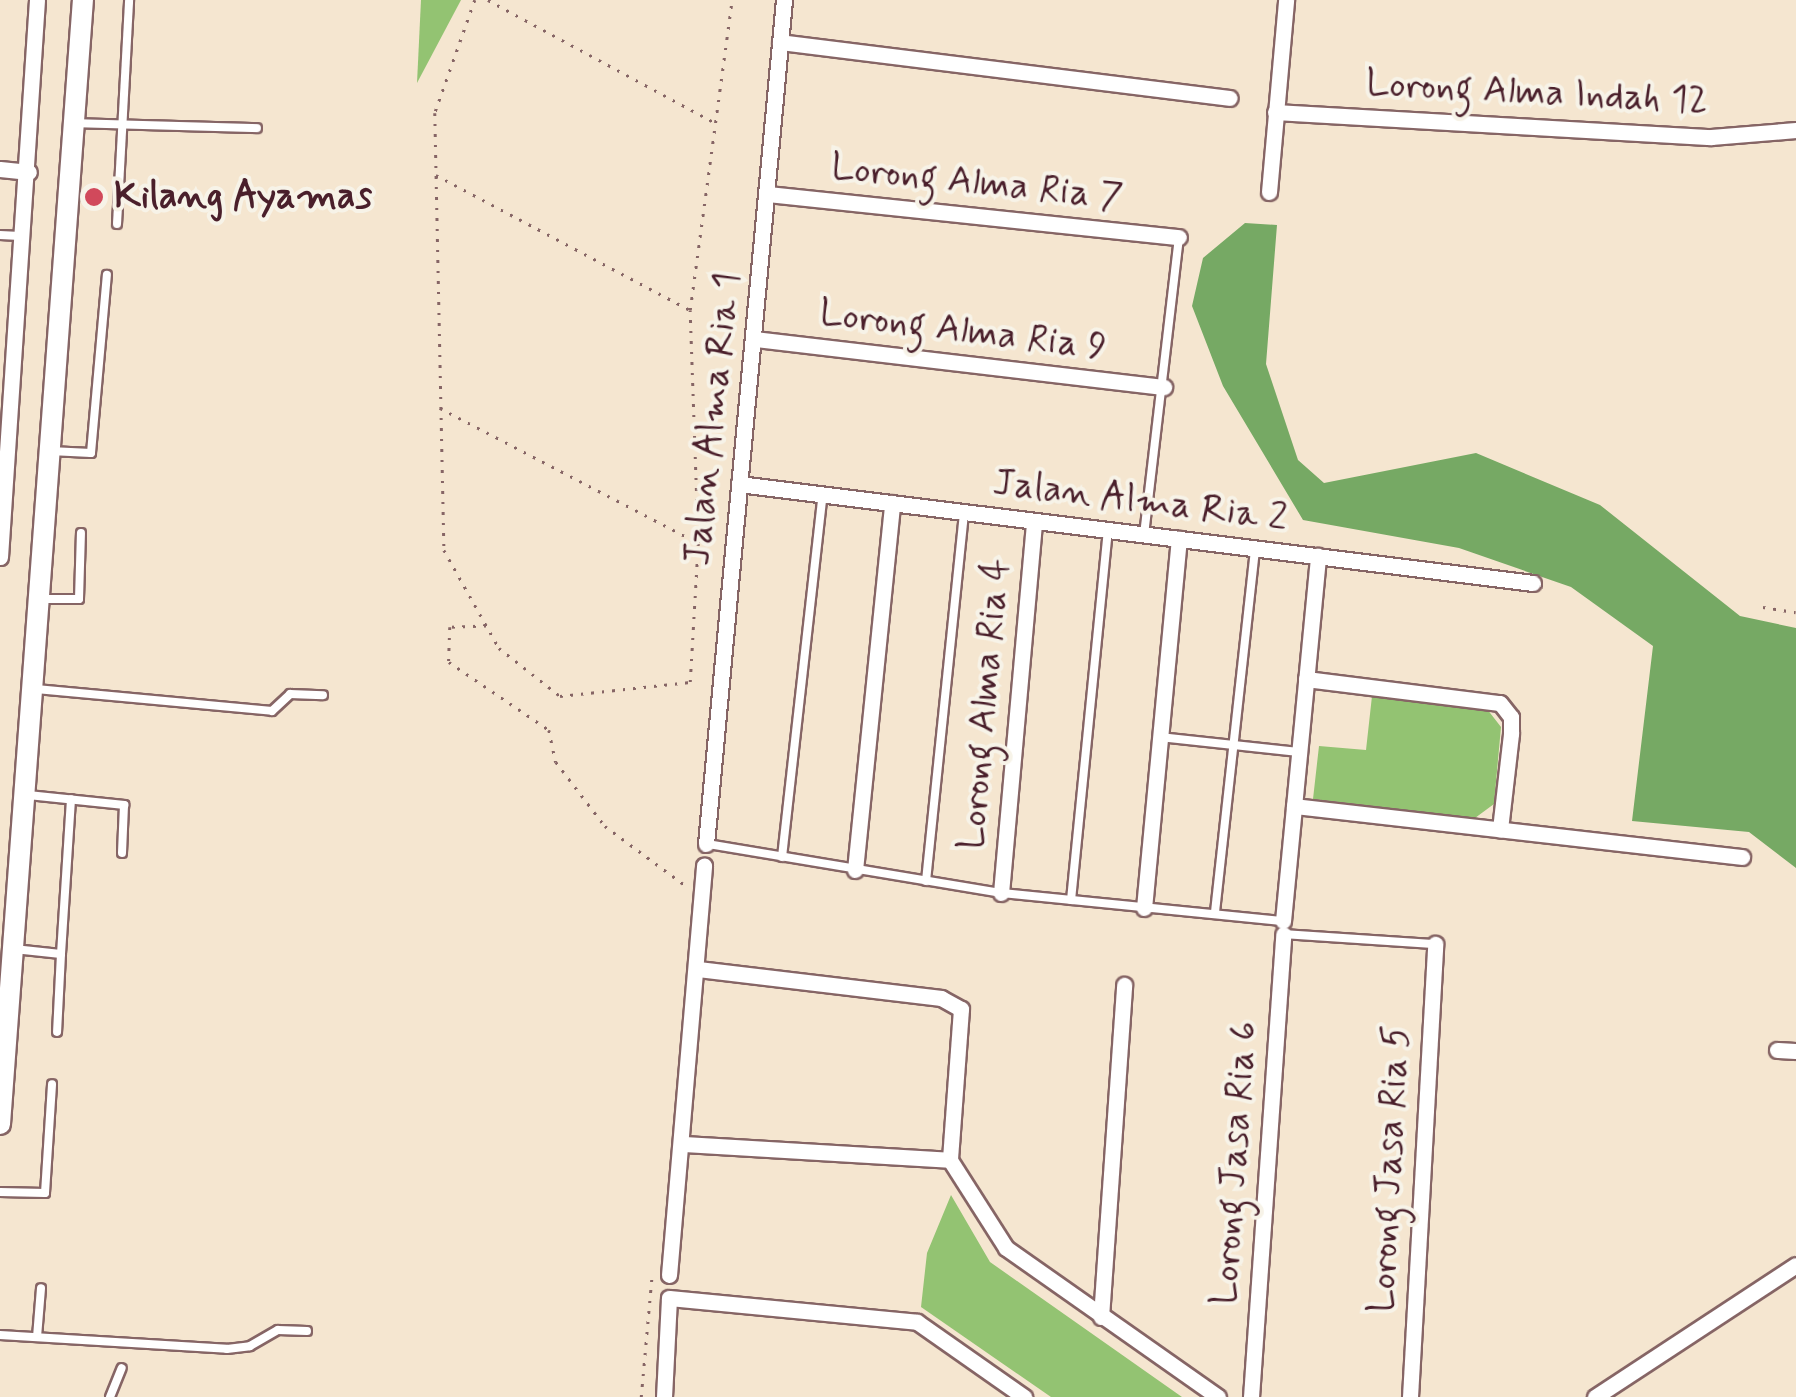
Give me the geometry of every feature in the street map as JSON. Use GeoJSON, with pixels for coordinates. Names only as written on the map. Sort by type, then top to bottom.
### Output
{"type":"FeatureCollection","features":[{"type":"Feature","properties":{"kind":"street"},"geometry":{"type":"LineString","coordinates":[[0,557],[6,366],[19,297],[37,0]]}},
{"type":"Feature","properties":{"kind":"street"},"geometry":{"type":"LineString","coordinates":[[0,1124],[14,949],[10,848],[24,794],[82,0]]}},
{"type":"Feature","properties":{"kind":"street","name":"Jalan Alma Ria 1"},"geometry":{"type":"LineString","coordinates":[[706,844],[784,0]]}},
{"type":"Feature","properties":{"kind":"street"},"geometry":{"type":"LineString","coordinates":[[1269,192],[1286,0]]}},
{"type":"Feature","properties":{"kind":"street"},"geometry":{"type":"LineString","coordinates":[[780,42],[1230,98]]}},
{"type":"Feature","properties":{"kind":"street","name":"Lorong Alma Indah 12"},"geometry":{"type":"LineString","coordinates":[[1275,112],[1711,137],[1796,130]]}},
{"type":"Feature","properties":{"kind":"street"},"geometry":{"type":"LineString","coordinates":[[0,169],[29,172]]}},
{"type":"Feature","properties":{"kind":"street","name":"Lorong Alma Ria 7"},"geometry":{"type":"LineString","coordinates":[[768,194],[1179,236]]}},
{"type":"Feature","properties":{"kind":"street"},"geometry":{"type":"LineString","coordinates":[[0,295],[19,297]]}},
{"type":"Feature","properties":{"kind":"street","name":"Lorong Alma Ria 9"},"geometry":{"type":"LineString","coordinates":[[755,339],[1164,386]]}},
{"type":"Feature","properties":{"kind":"street","name":"Jalan Alma Ria 2"},"geometry":{"type":"LineString","coordinates":[[738,484],[1532,583]]}},
{"type":"Feature","properties":{"kind":"street"},"geometry":{"type":"LineString","coordinates":[[855,870],[892,503]]}},
{"type":"Feature","properties":{"kind":"street","name":"Lorong Alma Ria 4"},"geometry":{"type":"LineString","coordinates":[[1001,892],[1034,521]]}},
{"type":"Feature","properties":{"kind":"street"},"geometry":{"type":"LineString","coordinates":[[1144,908],[1180,539]]}},
{"type":"Feature","properties":{"kind":"street","name":"Lorong Jasa Ria 6"},"geometry":{"type":"LineString","coordinates":[[1251,1397],[1283,927],[1318,556]]}},
{"type":"Feature","properties":{"kind":"street"},"geometry":{"type":"LineString","coordinates":[[1306,680],[1500,703],[1511,717],[1500,829]]}},
{"type":"Feature","properties":{"kind":"street"},"geometry":{"type":"LineString","coordinates":[[1294,806],[1742,856]]}},
{"type":"Feature","properties":{"kind":"street"},"geometry":{"type":"LineString","coordinates":[[669,1276],[704,865]]}},
{"type":"Feature","properties":{"kind":"street","name":"Lorong Jasa Ria 5"},"geometry":{"type":"LineString","coordinates":[[1410,1397],[1436,944]]}},
{"type":"Feature","properties":{"kind":"street"},"geometry":{"type":"LineString","coordinates":[[698,970],[941,998],[961,1009],[950,1160],[1006,1248],[1218,1397]]}},
{"type":"Feature","properties":{"kind":"street"},"geometry":{"type":"LineString","coordinates":[[1101,1317],[1124,985]]}},
{"type":"Feature","properties":{"kind":"street"},"geometry":{"type":"LineString","coordinates":[[1777,1050],[1796,1051]]}},
{"type":"Feature","properties":{"kind":"street"},"geometry":{"type":"LineString","coordinates":[[682,1144],[950,1160]]}},
{"type":"Feature","properties":{"kind":"street"},"geometry":{"type":"LineString","coordinates":[[1594,1397],[1796,1265]]}},
{"type":"Feature","properties":{"kind":"street"},"geometry":{"type":"LineString","coordinates":[[664,1397],[669,1298],[917,1322],[1024,1397]]}},
{"type":"Feature","properties":{"kind":"lane"},"geometry":{"type":"LineString","coordinates":[[117,224],[130,0]]}},
{"type":"Feature","properties":{"kind":"lane"},"geometry":{"type":"LineString","coordinates":[[74,123],[257,128]]}},
{"type":"Feature","properties":{"kind":"lane"},"geometry":{"type":"LineString","coordinates":[[0,235],[22,237]]}},
{"type":"Feature","properties":{"kind":"lane"},"geometry":{"type":"LineString","coordinates":[[1144,535],[1179,236]]}},
{"type":"Feature","properties":{"kind":"lane"},"geometry":{"type":"LineString","coordinates":[[50,451],[91,453],[108,275]]}},
{"type":"Feature","properties":{"kind":"lane"},"geometry":{"type":"LineString","coordinates":[[782,857],[823,494]]}},
{"type":"Feature","properties":{"kind":"lane"},"geometry":{"type":"LineString","coordinates":[[926,880],[964,512]]}},
{"type":"Feature","properties":{"kind":"lane"},"geometry":{"type":"LineString","coordinates":[[1071,900],[1108,530]]}},
{"type":"Feature","properties":{"kind":"lane"},"geometry":{"type":"LineString","coordinates":[[39,600],[79,599],[81,533]]}},
{"type":"Feature","properties":{"kind":"lane"},"geometry":{"type":"LineString","coordinates":[[1215,912],[1255,548]]}},
{"type":"Feature","properties":{"kind":"lane"},"geometry":{"type":"LineString","coordinates":[[31,688],[272,711],[290,694],[324,695]]}},
{"type":"Feature","properties":{"kind":"lane"},"geometry":{"type":"LineString","coordinates":[[1159,738],[1299,752]]}},
{"type":"Feature","properties":{"kind":"lane"},"geometry":{"type":"LineString","coordinates":[[24,794],[124,805],[122,854]]}},
{"type":"Feature","properties":{"kind":"lane"},"geometry":{"type":"LineString","coordinates":[[56,1032],[71,799]]}},
{"type":"Feature","properties":{"kind":"lane"},"geometry":{"type":"LineString","coordinates":[[706,844],[1001,892],[1215,912],[1283,927],[1436,944]]}},
{"type":"Feature","properties":{"kind":"lane"},"geometry":{"type":"LineString","coordinates":[[14,949],[61,954]]}},
{"type":"Feature","properties":{"kind":"lane"},"geometry":{"type":"LineString","coordinates":[[0,1192],[45,1193],[52,1084]]}},
{"type":"Feature","properties":{"kind":"lane"},"geometry":{"type":"LineString","coordinates":[[37,1337],[41,1288]]}},
{"type":"Feature","properties":{"kind":"lane"},"geometry":{"type":"LineString","coordinates":[[0,1335],[227,1349],[250,1346],[278,1330],[306,1332]]}},
{"type":"Feature","properties":{"kind":"lane"},"geometry":{"type":"LineString","coordinates":[[110,1397],[122,1368]]}},
{"type":"Feature","properties":{"kind":"path"},"geometry":{"type":"LineString","coordinates":[[474,0],[435,113],[438,408],[444,550],[500,648],[560,696],[690,682],[698,542],[690,310],[732,0]]}},
{"type":"Feature","properties":{"kind":"path"},"geometry":{"type":"LineString","coordinates":[[488,0],[714,122]]}},
{"type":"Feature","properties":{"kind":"path"},"geometry":{"type":"LineString","coordinates":[[435,175],[690,310]]}},
{"type":"Feature","properties":{"kind":"path"},"geometry":{"type":"LineString","coordinates":[[438,408],[698,542]]}},
{"type":"Feature","properties":{"kind":"path"},"geometry":{"type":"LineString","coordinates":[[1762,607],[1796,612]]}},
{"type":"Feature","properties":{"kind":"path"},"geometry":{"type":"LineString","coordinates":[[488,626],[450,627],[449,662],[549,730],[556,762],[605,826],[686,885],[685,904]]}},
{"type":"Feature","properties":{"kind":"path"},"geometry":{"type":"LineString","coordinates":[[641,1397],[653,1259]]}},
{"type":"Feature","properties":{"kind":"green space"},"geometry":{"type":"Polygon","coordinates":[[[421,0],[461,0],[417,83],[421,0]]]}},
{"type":"Feature","properties":{"kind":"green space"},"geometry":{"type":"Polygon","coordinates":[[[1245,223],[1277,225],[1266,364],[1298,460],[1324,483],[1476,453],[1600,505],[1740,616],[1796,628],[1796,868],[1749,832],[1632,821],[1653,646],[1571,587],[1459,548],[1303,520],[1223,386],[1192,306],[1203,258],[1245,223]]]}},
{"type":"Feature","properties":{"kind":"green space"},"geometry":{"type":"Polygon","coordinates":[[[1372,696],[1487,709],[1501,727],[1494,804],[1475,818],[1313,799],[1319,746],[1366,750],[1372,696]]]}},
{"type":"Feature","properties":{"kind":"green space"},"geometry":{"type":"Polygon","coordinates":[[[951,1195],[990,1262],[1182,1397],[1051,1397],[921,1307],[927,1253],[951,1195]]]}},
{"type":"Feature","properties":{"kind":"place","name":"Kilang Ayamas"},"geometry":{"type":"Point","coordinates":[94,197]}}]}
